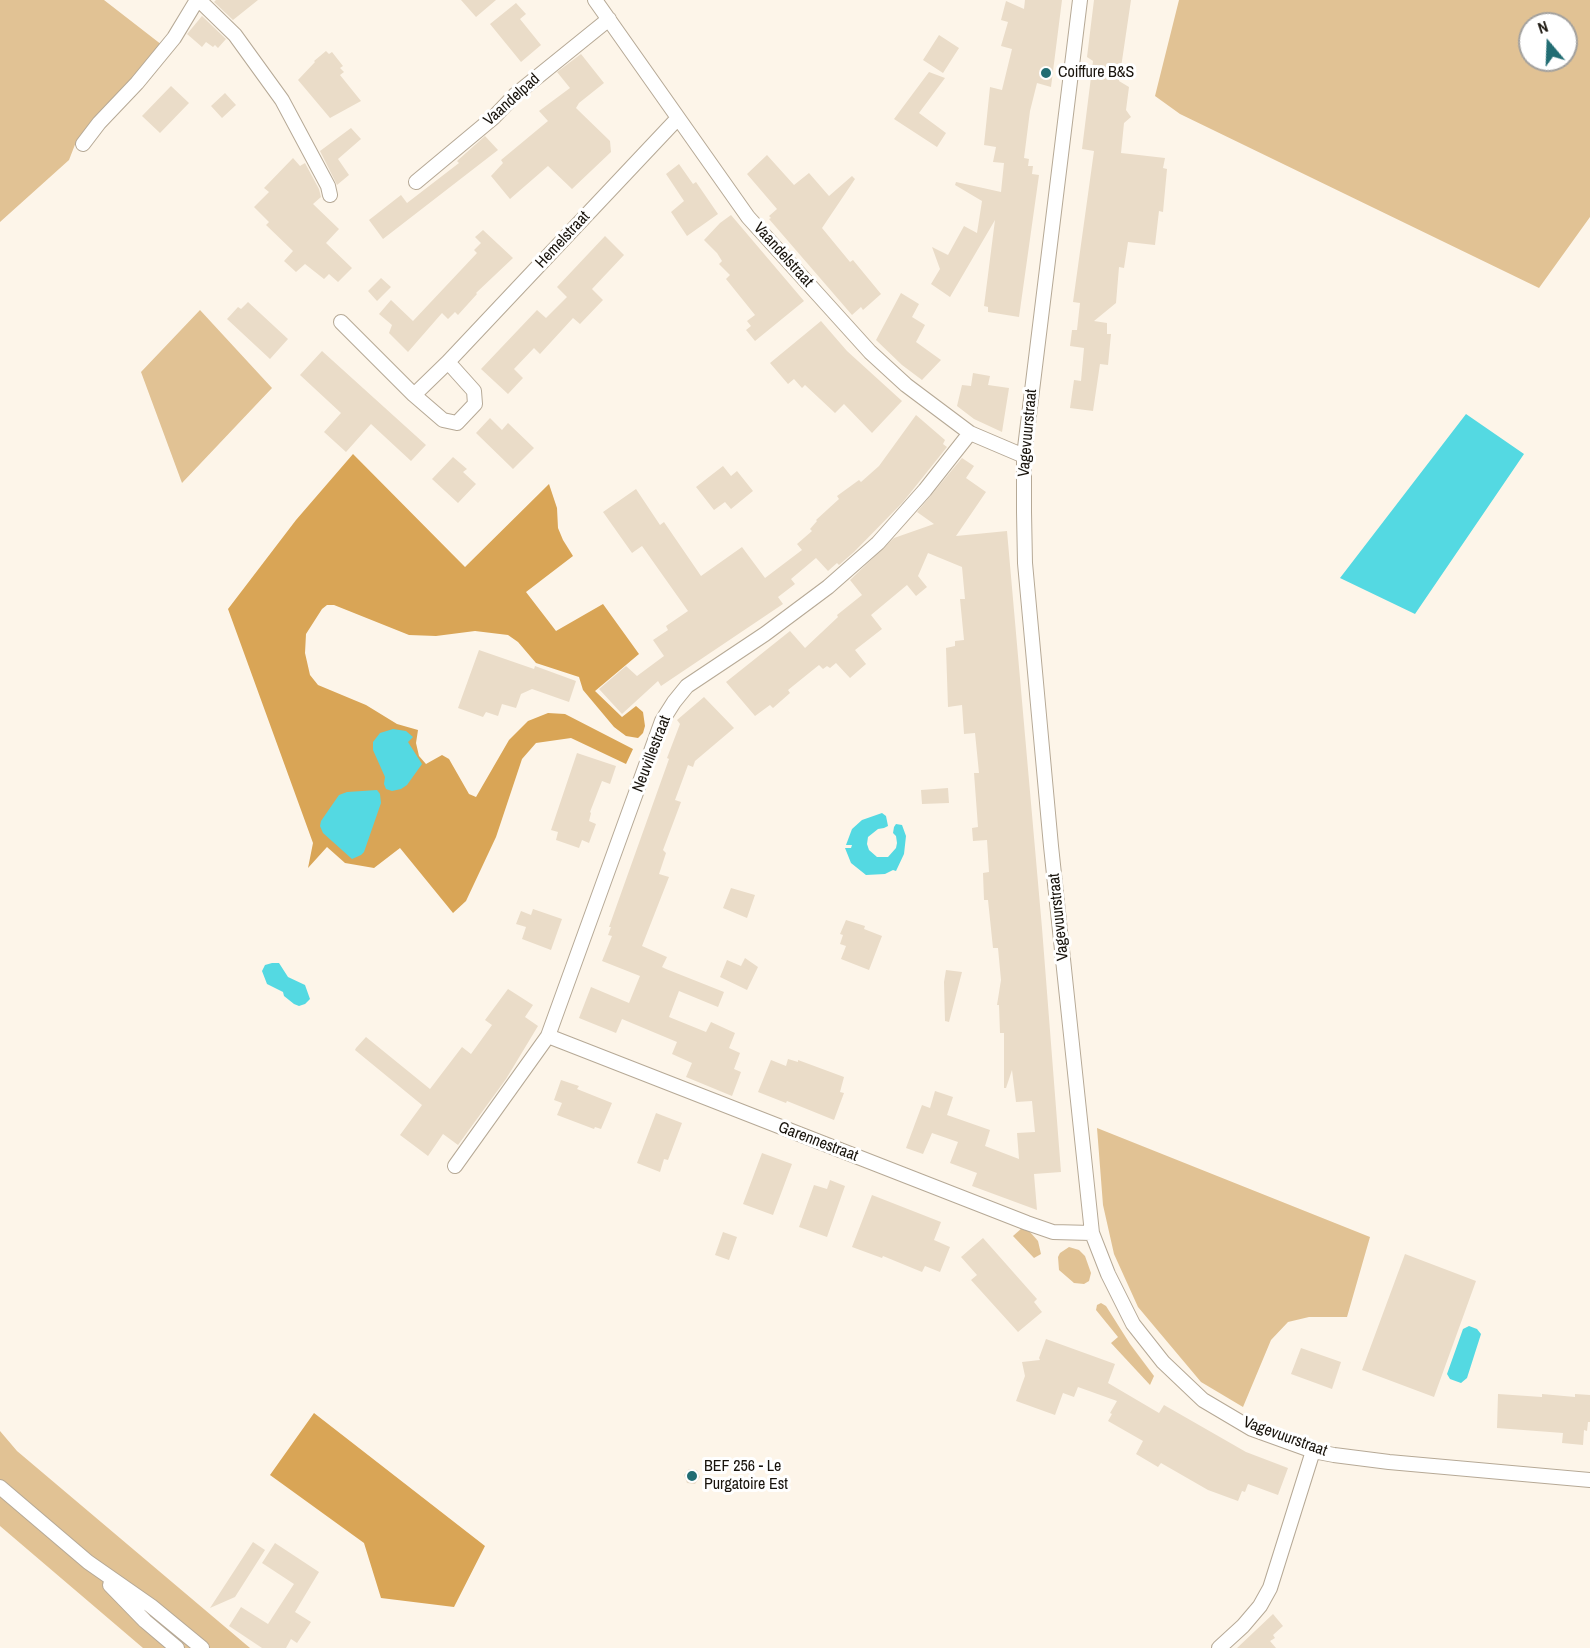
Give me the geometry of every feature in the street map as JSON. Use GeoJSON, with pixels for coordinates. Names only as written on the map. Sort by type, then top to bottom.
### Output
{"type":"FeatureCollection","features":[{"type":"Feature","properties":{"kind":"street"},"geometry":{"type":"LineString","coordinates":[[83,144],[174,38],[198,0],[235,34],[282,100],[328,186],[330,195]]}},
{"type":"Feature","properties":{"kind":"street","name":"Vaandelstraat"},"geometry":{"type":"LineString","coordinates":[[595,0],[748,217],[870,352],[906,386],[970,433],[1024,456]]}},
{"type":"Feature","properties":{"kind":"street","name":"Vagevuurstraat"},"geometry":{"type":"LineString","coordinates":[[1080,0],[1024,456],[1025,563],[1051,846],[1092,1233],[1108,1274],[1134,1324],[1163,1362],[1203,1400],[1252,1429],[1313,1451],[1389,1462],[1590,1480]]}},
{"type":"Feature","properties":{"kind":"street","name":"Vaandelpad"},"geometry":{"type":"LineString","coordinates":[[416,182],[494,117],[515,95],[609,20]]}},
{"type":"Feature","properties":{"kind":"street","name":"Hemelstraat"},"geometry":{"type":"LineString","coordinates":[[414,395],[448,362],[678,118]]}},
{"type":"Feature","properties":{"kind":"street"},"geometry":{"type":"LineString","coordinates":[[340,322],[442,420],[457,423],[475,404],[474,391],[448,362]]}},
{"type":"Feature","properties":{"kind":"street","name":"Neuvillestraat"},"geometry":{"type":"LineString","coordinates":[[455,1166],[548,1036],[662,721],[674,702],[687,686],[765,634],[828,587],[878,543],[925,490],[970,433]]}},
{"type":"Feature","properties":{"kind":"street","name":"Garennestraat"},"geometry":{"type":"LineString","coordinates":[[548,1036],[1027,1223],[1053,1232],[1092,1233]]}},
{"type":"Feature","properties":{"kind":"street"},"geometry":{"type":"LineString","coordinates":[[1219,1648],[1252,1616],[1270,1588],[1313,1451]]}},
{"type":"Feature","properties":{"kind":"street"},"geometry":{"type":"LineString","coordinates":[[0,1487],[88,1562],[151,1606],[202,1648]]}},
{"type":"Feature","properties":{"kind":"street"},"geometry":{"type":"LineString","coordinates":[[88,1562],[145,1621],[177,1648]]}},
{"type":"Feature","properties":{"kind":"shaded area"},"geometry":{"type":"Polygon","coordinates":[[[0,0],[104,0],[162,45],[76,142],[69,160],[0,222],[0,0]]]}},
{"type":"Feature","properties":{"kind":"shaded area"},"geometry":{"type":"Polygon","coordinates":[[[1179,0],[1590,0],[1590,217],[1539,288],[1180,114],[1155,96],[1179,0]]]}},
{"type":"Feature","properties":{"kind":"shaded area"},"geometry":{"type":"Polygon","coordinates":[[[200,310],[272,388],[182,483],[141,372],[200,310]]]}},
{"type":"Feature","properties":{"kind":"shaded area"},"geometry":{"type":"Polygon","coordinates":[[[353,454],[465,567],[549,484],[557,508],[558,528],[573,556],[526,592],[556,631],[603,604],[639,654],[595,691],[622,717],[636,706],[643,712],[645,726],[638,738],[626,736],[614,727],[583,690],[579,677],[536,663],[518,642],[508,635],[475,631],[436,636],[409,635],[334,605],[327,605],[322,609],[306,634],[305,653],[310,675],[318,685],[366,705],[397,724],[418,730],[416,743],[419,756],[426,764],[442,755],[449,759],[469,794],[476,797],[509,740],[528,721],[548,713],[565,714],[633,749],[626,764],[571,738],[536,743],[522,759],[496,837],[466,901],[453,913],[400,848],[374,868],[345,863],[327,847],[308,868],[313,843],[228,609],[296,520],[353,454]]]}},
{"type":"Feature","properties":{"kind":"shaded area"},"geometry":{"type":"Polygon","coordinates":[[[1097,1128],[1370,1237],[1347,1317],[1309,1317],[1288,1322],[1271,1340],[1243,1407],[1201,1382],[1138,1307],[1114,1254],[1103,1205],[1097,1128]]]}},
{"type":"Feature","properties":{"kind":"shaded area"},"geometry":{"type":"Polygon","coordinates":[[[1022,1228],[1030,1232],[1038,1241],[1041,1254],[1034,1258],[1013,1236],[1022,1228]]]}},
{"type":"Feature","properties":{"kind":"shaded area"},"geometry":{"type":"Polygon","coordinates":[[[1069,1247],[1079,1250],[1085,1256],[1091,1273],[1089,1281],[1084,1284],[1074,1283],[1059,1270],[1058,1257],[1069,1247]]]}},
{"type":"Feature","properties":{"kind":"shaded area"},"geometry":{"type":"Polygon","coordinates":[[[1101,1303],[1106,1306],[1154,1376],[1150,1385],[1111,1343],[1118,1337],[1096,1310],[1097,1305],[1101,1303]]]}},
{"type":"Feature","properties":{"kind":"shaded area"},"geometry":{"type":"Polygon","coordinates":[[[314,1413],[485,1546],[454,1607],[381,1598],[364,1543],[270,1475],[314,1413]]]}},
{"type":"Feature","properties":{"kind":"shaded area"},"geometry":{"type":"Polygon","coordinates":[[[0,1431],[17,1451],[250,1648],[143,1648],[0,1526],[0,1431]]]}},
{"type":"Feature","properties":{"kind":"water"},"geometry":{"type":"Polygon","coordinates":[[[1466,414],[1524,454],[1415,614],[1340,578],[1466,414]]]}},
{"type":"Feature","properties":{"kind":"water"},"geometry":{"type":"Polygon","coordinates":[[[393,729],[406,731],[413,737],[408,742],[422,764],[407,785],[392,791],[386,789],[384,784],[385,777],[373,750],[373,742],[380,733],[393,729]]]}},
{"type":"Feature","properties":{"kind":"water"},"geometry":{"type":"Polygon","coordinates":[[[377,790],[381,803],[364,852],[352,859],[323,833],[320,826],[321,821],[339,795],[347,792],[377,790]]]}},
{"type":"Feature","properties":{"kind":"water"},"geometry":{"type":"Polygon","coordinates":[[[882,813],[886,816],[888,826],[878,829],[868,837],[869,850],[877,857],[888,857],[896,848],[896,836],[893,833],[896,824],[902,825],[906,836],[904,854],[896,871],[866,875],[851,863],[845,848],[851,848],[852,845],[846,845],[852,829],[862,820],[882,813]]]}},
{"type":"Feature","properties":{"kind":"water"},"geometry":{"type":"Polygon","coordinates":[[[279,963],[288,977],[305,985],[310,999],[305,1004],[299,1006],[294,1004],[284,996],[283,992],[267,984],[262,971],[265,965],[279,963]]]}},
{"type":"Feature","properties":{"kind":"water"},"geometry":{"type":"Polygon","coordinates":[[[1469,1326],[1477,1329],[1481,1334],[1467,1378],[1461,1383],[1450,1379],[1447,1374],[1463,1329],[1469,1326]]]}},
{"type":"Feature","properties":{"kind":"building"},"geometry":{"type":"Polygon","coordinates":[[[216,0],[258,0],[233,20],[214,2],[216,0]]]}},
{"type":"Feature","properties":{"kind":"building"},"geometry":{"type":"Polygon","coordinates":[[[461,0],[496,0],[476,17],[461,0]]]}},
{"type":"Feature","properties":{"kind":"building"},"geometry":{"type":"Polygon","coordinates":[[[1025,0],[1062,0],[1051,87],[1037,83],[1030,111],[1024,158],[1029,159],[1028,166],[1033,166],[1032,174],[1039,175],[1019,317],[988,312],[988,307],[984,306],[995,220],[950,297],[931,284],[940,269],[932,247],[948,255],[964,226],[977,233],[982,201],[955,185],[956,182],[1001,192],[1004,163],[993,162],[996,147],[984,145],[990,87],[1002,90],[1012,49],[1001,46],[1008,22],[1001,20],[1006,1],[1024,9],[1025,0]]]}},
{"type":"Feature","properties":{"kind":"building"},"geometry":{"type":"Polygon","coordinates":[[[1094,0],[1131,0],[1119,81],[1129,87],[1126,110],[1131,117],[1124,123],[1121,153],[1165,158],[1163,168],[1167,169],[1163,212],[1159,211],[1155,245],[1128,242],[1124,268],[1119,267],[1116,303],[1094,321],[1107,323],[1107,334],[1111,334],[1108,365],[1100,364],[1093,411],[1070,408],[1074,380],[1081,381],[1084,348],[1070,346],[1072,330],[1077,330],[1080,303],[1073,302],[1094,151],[1082,149],[1093,61],[1087,57],[1094,0]]]}},
{"type":"Feature","properties":{"kind":"building"},"geometry":{"type":"Polygon","coordinates":[[[516,3],[526,14],[520,19],[541,45],[521,62],[490,24],[516,3]]]}},
{"type":"Feature","properties":{"kind":"building"},"geometry":{"type":"Polygon","coordinates":[[[202,16],[226,39],[218,48],[206,42],[202,47],[187,34],[202,16]]]}},
{"type":"Feature","properties":{"kind":"building"},"geometry":{"type":"Polygon","coordinates":[[[939,35],[959,48],[943,73],[923,60],[939,35]]]}},
{"type":"Feature","properties":{"kind":"building"},"geometry":{"type":"Polygon","coordinates":[[[326,51],[329,54],[332,52],[343,66],[340,68],[344,72],[340,75],[361,101],[330,118],[298,80],[326,51]]]}},
{"type":"Feature","properties":{"kind":"building"},"geometry":{"type":"Polygon","coordinates":[[[581,54],[604,83],[576,108],[610,141],[611,152],[572,189],[548,166],[510,199],[491,176],[503,163],[501,160],[548,121],[539,111],[570,88],[557,72],[581,54]]]}},
{"type":"Feature","properties":{"kind":"building"},"geometry":{"type":"Polygon","coordinates":[[[929,72],[945,78],[919,113],[946,133],[937,147],[894,119],[929,72]]]}},
{"type":"Feature","properties":{"kind":"building"},"geometry":{"type":"Polygon","coordinates":[[[171,86],[189,103],[160,133],[142,116],[171,86]]]}},
{"type":"Feature","properties":{"kind":"building"},"geometry":{"type":"Polygon","coordinates":[[[225,93],[236,105],[222,118],[211,106],[225,93]]]}},
{"type":"Feature","properties":{"kind":"building"},"geometry":{"type":"Polygon","coordinates":[[[351,128],[361,139],[338,159],[349,175],[337,185],[320,151],[351,128]]]}},
{"type":"Feature","properties":{"kind":"building"},"geometry":{"type":"Polygon","coordinates":[[[485,136],[498,150],[383,239],[369,220],[401,195],[407,203],[459,163],[457,161],[485,136]]]}},
{"type":"Feature","properties":{"kind":"building"},"geometry":{"type":"Polygon","coordinates":[[[767,155],[794,185],[809,173],[829,196],[852,176],[855,179],[822,228],[881,294],[863,310],[861,307],[852,315],[769,219],[771,218],[769,216],[777,209],[747,174],[767,155]]]}},
{"type":"Feature","properties":{"kind":"building"},"geometry":{"type":"Polygon","coordinates":[[[293,158],[300,166],[305,163],[319,189],[321,197],[313,204],[339,229],[326,243],[352,268],[338,282],[329,274],[324,279],[305,264],[296,272],[284,261],[293,251],[266,225],[269,222],[254,207],[269,192],[264,188],[293,158]]]}},
{"type":"Feature","properties":{"kind":"building"},"geometry":{"type":"Polygon","coordinates":[[[679,164],[693,184],[696,182],[718,214],[687,236],[671,212],[684,201],[666,174],[679,164]]]}},
{"type":"Feature","properties":{"kind":"building"},"geometry":{"type":"Polygon","coordinates":[[[731,215],[804,301],[755,341],[746,330],[751,326],[747,321],[755,315],[726,279],[730,275],[719,264],[722,261],[717,253],[704,240],[731,215]]]}},
{"type":"Feature","properties":{"kind":"building"},"geometry":{"type":"Polygon","coordinates":[[[483,230],[513,258],[476,293],[458,315],[455,312],[448,319],[442,313],[408,352],[389,333],[392,325],[379,314],[391,300],[413,321],[477,253],[474,250],[481,243],[475,237],[483,230]]]}},
{"type":"Feature","properties":{"kind":"building"},"geometry":{"type":"Polygon","coordinates":[[[605,236],[624,255],[592,289],[603,300],[580,324],[573,318],[540,354],[534,348],[514,369],[523,378],[508,394],[481,369],[537,310],[546,318],[567,297],[557,287],[605,236]]]}},
{"type":"Feature","properties":{"kind":"building"},"geometry":{"type":"Polygon","coordinates":[[[381,278],[391,287],[377,301],[368,291],[381,278]]]}},
{"type":"Feature","properties":{"kind":"building"},"geometry":{"type":"Polygon","coordinates":[[[901,293],[919,304],[912,317],[925,325],[916,342],[941,360],[922,380],[902,365],[876,340],[901,293]]]}},
{"type":"Feature","properties":{"kind":"building"},"geometry":{"type":"Polygon","coordinates":[[[248,302],[288,339],[270,359],[227,319],[238,307],[241,309],[248,302]]]}},
{"type":"Feature","properties":{"kind":"building"},"geometry":{"type":"Polygon","coordinates":[[[821,321],[847,351],[902,401],[872,433],[844,404],[835,413],[805,385],[802,388],[794,379],[788,384],[770,363],[821,321]]]}},
{"type":"Feature","properties":{"kind":"building"},"geometry":{"type":"Polygon","coordinates":[[[322,351],[426,445],[411,461],[371,424],[346,452],[324,432],[341,413],[300,375],[322,351]]]}},
{"type":"Feature","properties":{"kind":"building"},"geometry":{"type":"Polygon","coordinates":[[[973,373],[990,376],[988,385],[1009,388],[1002,432],[974,419],[957,406],[962,385],[971,386],[973,373]]]}},
{"type":"Feature","properties":{"kind":"building"},"geometry":{"type":"Polygon","coordinates":[[[916,415],[945,440],[943,444],[947,447],[903,502],[854,552],[828,571],[816,558],[791,579],[795,584],[778,597],[783,604],[661,686],[658,681],[622,714],[599,689],[626,666],[637,676],[664,656],[653,640],[668,630],[666,626],[688,611],[642,546],[632,553],[603,512],[636,489],[660,525],[664,522],[701,576],[742,547],[765,578],[802,550],[797,544],[812,531],[810,529],[816,520],[839,499],[837,496],[859,480],[861,482],[879,466],[916,415]]]}},
{"type":"Feature","properties":{"kind":"building"},"geometry":{"type":"Polygon","coordinates":[[[490,418],[502,430],[508,423],[534,448],[513,469],[476,433],[490,418]]]}},
{"type":"Feature","properties":{"kind":"building"},"geometry":{"type":"Polygon","coordinates":[[[453,457],[467,469],[463,472],[476,484],[458,503],[432,479],[453,457]]]}},
{"type":"Feature","properties":{"kind":"building"},"geometry":{"type":"Polygon","coordinates":[[[962,458],[974,466],[966,478],[986,492],[956,536],[1007,531],[1061,1172],[1034,1174],[1037,1210],[972,1186],[977,1173],[950,1163],[958,1142],[932,1133],[923,1154],[906,1148],[922,1105],[930,1108],[935,1091],[953,1097],[947,1115],[990,1130],[985,1146],[1019,1159],[1017,1133],[1035,1132],[1032,1101],[1016,1102],[1012,1070],[1006,1088],[1004,1088],[1004,1033],[1000,1033],[999,1005],[997,1005],[1001,980],[998,948],[993,948],[988,900],[984,900],[983,873],[989,872],[987,840],[973,841],[972,828],[978,827],[974,773],[979,773],[975,733],[964,734],[962,705],[948,707],[946,648],[955,646],[955,641],[964,640],[960,599],[965,599],[962,567],[928,553],[918,576],[927,587],[916,596],[907,585],[871,615],[882,629],[855,650],[866,664],[850,678],[836,663],[830,668],[827,666],[823,669],[819,665],[788,690],[790,693],[773,708],[770,705],[755,716],[726,682],[790,631],[805,648],[838,617],[837,615],[862,595],[850,580],[894,538],[934,524],[917,512],[962,458]]]}},
{"type":"Feature","properties":{"kind":"building"},"geometry":{"type":"Polygon","coordinates":[[[723,466],[731,476],[737,471],[753,491],[731,509],[725,502],[714,510],[696,487],[723,466]]]}},
{"type":"Feature","properties":{"kind":"building"},"geometry":{"type":"Polygon","coordinates":[[[479,650],[534,669],[535,666],[576,681],[569,702],[532,689],[521,694],[516,708],[502,704],[498,716],[486,712],[483,717],[458,708],[479,650]]]}},
{"type":"Feature","properties":{"kind":"building"},"geometry":{"type":"Polygon","coordinates":[[[704,697],[734,728],[695,761],[693,767],[688,765],[675,800],[681,802],[663,850],[666,853],[659,874],[669,877],[642,946],[667,957],[662,967],[724,992],[718,1007],[679,991],[669,1017],[706,1032],[711,1022],[735,1033],[729,1048],[740,1053],[734,1069],[741,1072],[732,1096],[686,1077],[692,1063],[672,1054],[677,1042],[622,1019],[616,1033],[579,1018],[591,987],[629,1003],[640,976],[602,961],[612,936],[608,935],[611,927],[609,927],[669,759],[667,758],[680,724],[677,720],[704,697]]]}},
{"type":"Feature","properties":{"kind":"building"},"geometry":{"type":"Polygon","coordinates":[[[577,753],[616,766],[610,784],[602,781],[590,812],[589,821],[596,824],[589,843],[582,840],[579,848],[556,840],[558,832],[551,830],[577,753]]]}},
{"type":"Feature","properties":{"kind":"building"},"geometry":{"type":"Polygon","coordinates":[[[948,788],[949,803],[922,804],[921,790],[948,788]]]}},
{"type":"Feature","properties":{"kind":"building"},"geometry":{"type":"Polygon","coordinates":[[[731,888],[755,895],[747,918],[723,908],[731,888]]]}},
{"type":"Feature","properties":{"kind":"building"},"geometry":{"type":"Polygon","coordinates":[[[533,909],[562,919],[551,950],[522,939],[526,927],[516,924],[521,911],[531,915],[533,909]]]}},
{"type":"Feature","properties":{"kind":"building"},"geometry":{"type":"Polygon","coordinates":[[[846,920],[865,926],[864,929],[882,936],[869,970],[841,959],[846,946],[840,944],[843,935],[840,934],[846,920]]]}},
{"type":"Feature","properties":{"kind":"building"},"geometry":{"type":"Polygon","coordinates":[[[745,958],[758,967],[747,990],[720,977],[727,960],[741,966],[745,958]]]}},
{"type":"Feature","properties":{"kind":"building"},"geometry":{"type":"Polygon","coordinates":[[[946,970],[962,972],[949,1022],[945,1021],[946,970]]]}},
{"type":"Feature","properties":{"kind":"building"},"geometry":{"type":"Polygon","coordinates":[[[508,989],[533,1005],[525,1017],[538,1026],[506,1079],[458,1145],[443,1134],[428,1156],[400,1135],[422,1105],[355,1050],[366,1037],[430,1089],[462,1047],[471,1054],[492,1025],[485,1020],[508,989]]]}},
{"type":"Feature","properties":{"kind":"building"},"geometry":{"type":"Polygon","coordinates":[[[788,1059],[798,1062],[798,1060],[844,1077],[840,1092],[844,1093],[834,1120],[758,1092],[771,1060],[786,1066],[788,1059]]]}},
{"type":"Feature","properties":{"kind":"building"},"geometry":{"type":"Polygon","coordinates":[[[561,1080],[579,1086],[577,1089],[612,1103],[601,1129],[595,1127],[594,1129],[557,1115],[562,1103],[554,1100],[561,1080]]]}},
{"type":"Feature","properties":{"kind":"building"},"geometry":{"type":"Polygon","coordinates":[[[656,1113],[682,1123],[668,1160],[664,1159],[660,1172],[637,1163],[656,1113]]]}},
{"type":"Feature","properties":{"kind":"building"},"geometry":{"type":"Polygon","coordinates":[[[762,1153],[792,1164],[773,1215],[743,1204],[762,1153]]]}},
{"type":"Feature","properties":{"kind":"building"},"geometry":{"type":"Polygon","coordinates":[[[830,1180],[845,1186],[827,1237],[799,1227],[814,1185],[827,1189],[830,1180]]]}},
{"type":"Feature","properties":{"kind":"building"},"geometry":{"type":"Polygon","coordinates":[[[872,1195],[941,1222],[934,1240],[950,1247],[940,1272],[925,1266],[922,1272],[883,1256],[882,1258],[852,1247],[872,1195]]]}},
{"type":"Feature","properties":{"kind":"building"},"geometry":{"type":"Polygon","coordinates":[[[723,1232],[737,1237],[729,1260],[715,1255],[723,1232]]]}},
{"type":"Feature","properties":{"kind":"building"},"geometry":{"type":"Polygon","coordinates":[[[983,1238],[1037,1299],[1034,1302],[1042,1312],[1018,1332],[971,1280],[977,1275],[961,1257],[983,1238]]]}},
{"type":"Feature","properties":{"kind":"building"},"geometry":{"type":"Polygon","coordinates":[[[1405,1254],[1476,1281],[1434,1397],[1362,1370],[1405,1254]]]}},
{"type":"Feature","properties":{"kind":"building"},"geometry":{"type":"Polygon","coordinates":[[[1046,1339],[1115,1364],[1108,1383],[1159,1413],[1164,1405],[1246,1452],[1288,1468],[1278,1495],[1248,1484],[1238,1501],[1208,1490],[1161,1463],[1158,1467],[1136,1454],[1143,1441],[1108,1421],[1117,1401],[1078,1387],[1074,1397],[1063,1393],[1055,1415],[1016,1401],[1025,1376],[1022,1362],[1040,1360],[1046,1339]]]}},
{"type":"Feature","properties":{"kind":"building"},"geometry":{"type":"Polygon","coordinates":[[[1301,1348],[1341,1362],[1332,1389],[1291,1374],[1301,1348]]]}},
{"type":"Feature","properties":{"kind":"building"},"geometry":{"type":"Polygon","coordinates":[[[1498,1394],[1542,1397],[1542,1394],[1575,1397],[1575,1394],[1590,1395],[1590,1422],[1588,1422],[1587,1431],[1584,1430],[1583,1445],[1562,1443],[1563,1433],[1497,1428],[1498,1394]]]}},
{"type":"Feature","properties":{"kind":"building","name":"BEF 256 - Le Purgatoire Est"},"geometry":{"type":"Polygon","coordinates":[[[689,1469],[697,1470],[700,1477],[695,1484],[687,1483],[684,1475],[689,1469]]]}},
{"type":"Feature","properties":{"kind":"building"},"geometry":{"type":"Polygon","coordinates":[[[253,1542],[265,1550],[235,1597],[210,1608],[253,1542]]]}},
{"type":"Feature","properties":{"kind":"building"},"geometry":{"type":"Polygon","coordinates":[[[275,1543],[319,1572],[295,1612],[311,1622],[297,1643],[291,1639],[286,1648],[262,1648],[229,1626],[241,1607],[268,1624],[294,1584],[262,1563],[275,1543]]]}},
{"type":"Feature","properties":{"kind":"building"},"geometry":{"type":"Polygon","coordinates":[[[1273,1614],[1283,1626],[1273,1635],[1275,1638],[1270,1641],[1276,1648],[1237,1648],[1273,1614]]]}},
{"type":"Feature","properties":{"kind":"place","name":"Coiffure B&S"},"geometry":{"type":"Point","coordinates":[1046,73]}},
{"type":"Feature","properties":{"kind":"place","name":"BEF 256 - Le Purgatoire Est"},"geometry":{"type":"Point","coordinates":[692,1476]}}]}
